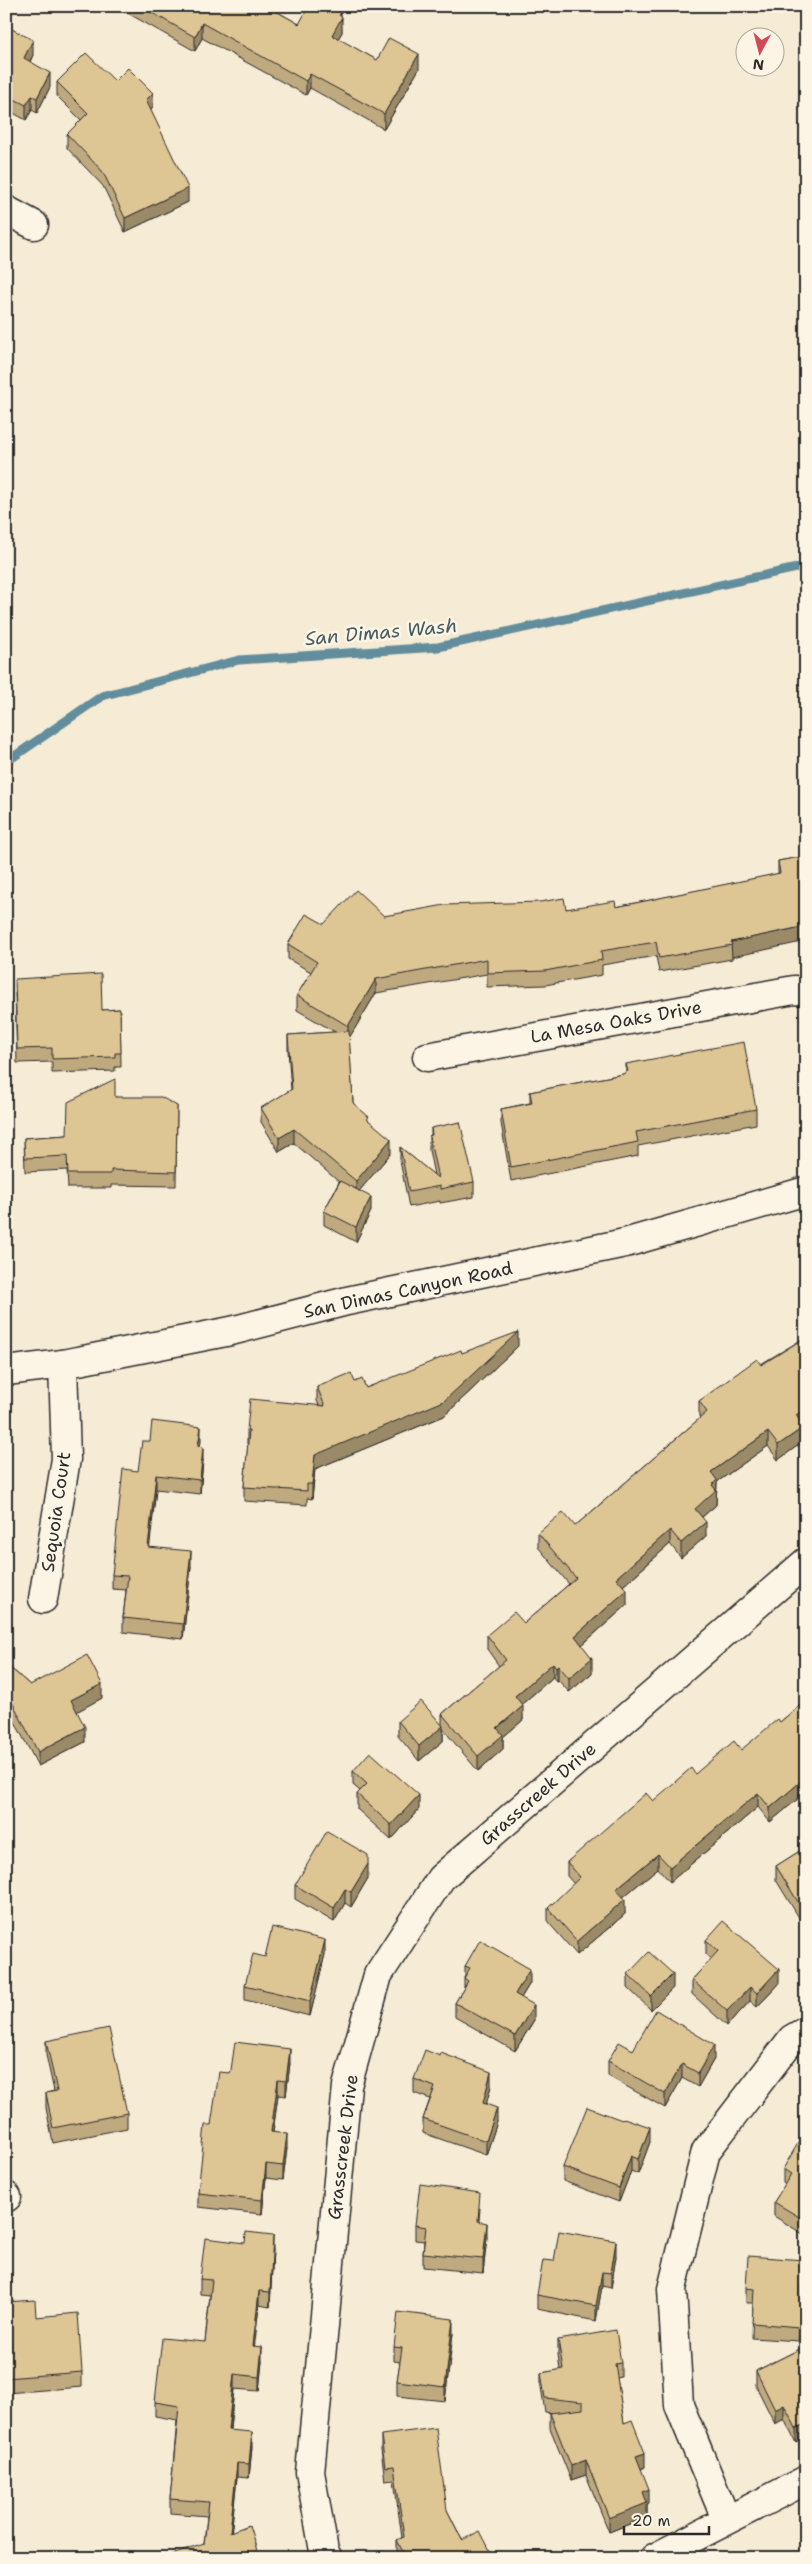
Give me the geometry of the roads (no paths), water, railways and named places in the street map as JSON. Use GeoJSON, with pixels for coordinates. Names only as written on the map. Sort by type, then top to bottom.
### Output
{"type":"FeatureCollection","features":[{"type":"Feature","properties":{"kind":"street"},"geometry":{"type":"LineString","coordinates":[[6,210],[34,225]]}},
{"type":"Feature","properties":{"kind":"street","name":"La Mesa Oaks Drive"},"geometry":{"type":"LineString","coordinates":[[427,1057],[794,990],[806,991]]}},
{"type":"Feature","properties":{"kind":"street","name":"San Dimas Canyon Road"},"geometry":{"type":"LineString","coordinates":[[6,1370],[63,1364],[231,1330],[347,1301],[625,1243],[806,1191]]}},
{"type":"Feature","properties":{"kind":"street","name":"Sequoia Court"},"geometry":{"type":"LineString","coordinates":[[43,1599],[66,1459],[63,1364]]}},
{"type":"Feature","properties":{"kind":"street","name":"Grasscreek Drive"},"geometry":{"type":"LineString","coordinates":[[328,2558],[324,2551],[310,2472],[347,2086],[378,1975],[441,1878],[806,1562]]}},
{"type":"Feature","properties":{"kind":"street"},"geometry":{"type":"LineString","coordinates":[[726,2519],[679,2405],[672,2289],[706,2151],[792,2040],[806,2031]]}},
{"type":"Feature","properties":{"kind":"street"},"geometry":{"type":"LineString","coordinates":[[654,2558],[726,2519],[806,2480]]}},
{"type":"Feature","properties":{"kind":"waterway","name":"San Dimas Wash"},"geometry":{"type":"LineString","coordinates":[[6,762],[102,696],[239,660],[438,647],[806,566]]}}]}
